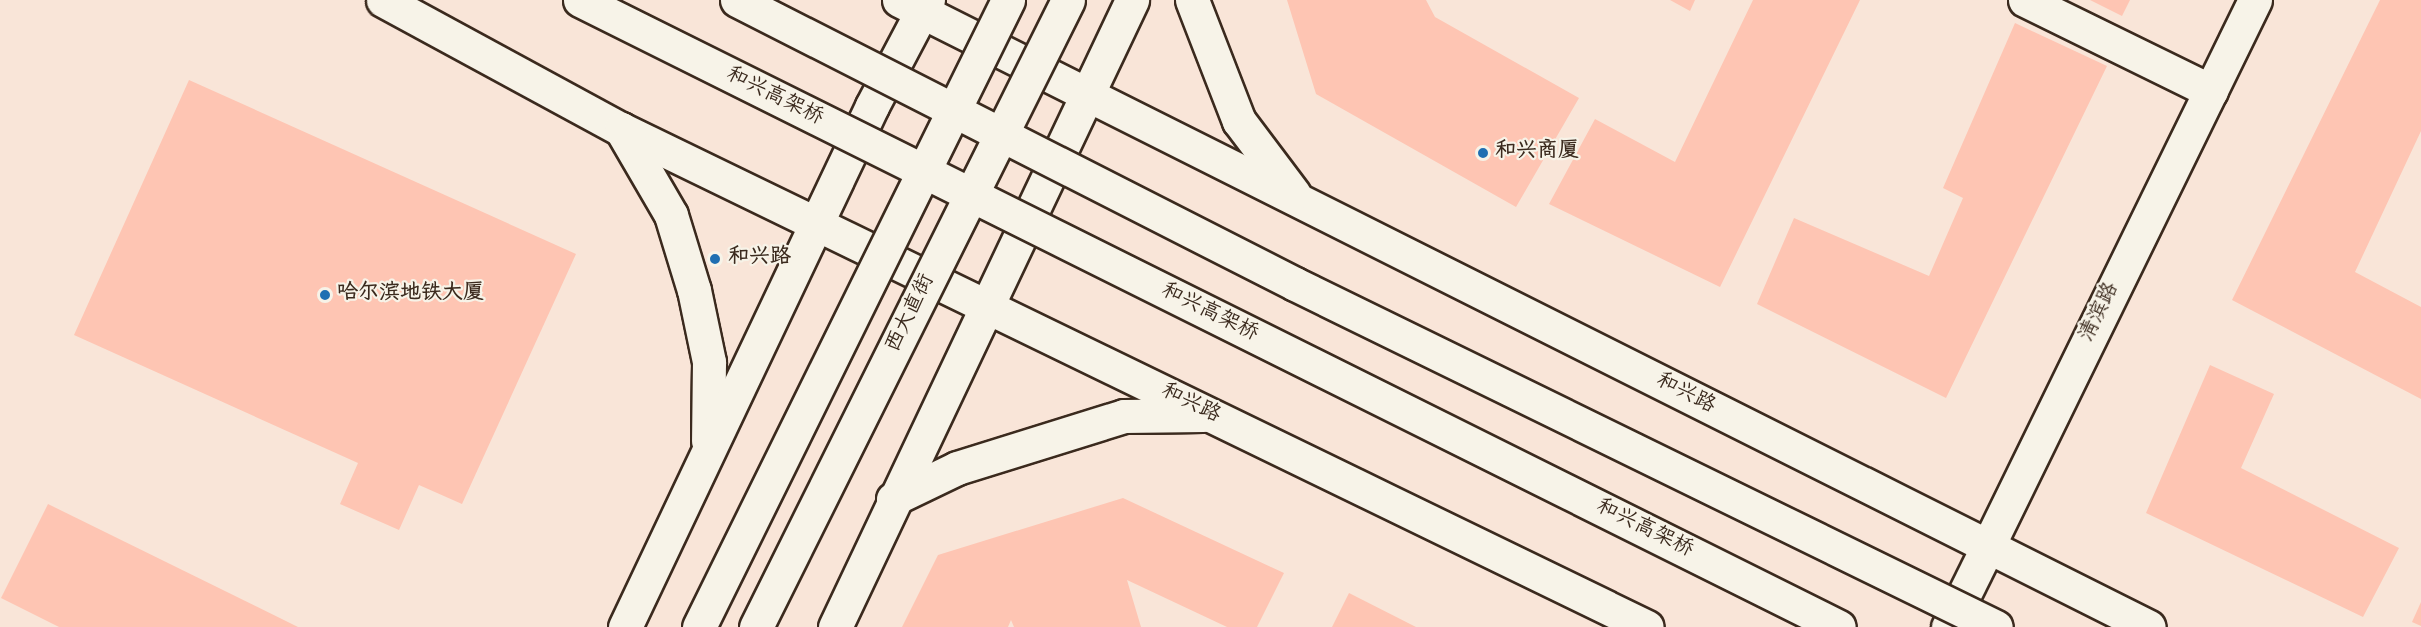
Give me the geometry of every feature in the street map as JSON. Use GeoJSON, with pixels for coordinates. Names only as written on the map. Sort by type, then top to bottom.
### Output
{"type":"FeatureCollection","features":[{"type":"Feature","properties":{"kind":"main road","name":"和兴路"},"geometry":{"type":"LineString","coordinates":[[383,0],[621,129],[817,221],[1647,627]]}},
{"type":"Feature","properties":{"kind":"main road","name":"和兴高架桥"},"geometry":{"type":"LineString","coordinates":[[580,0],[1839,627]]}},
{"type":"Feature","properties":{"kind":"main road"},"geometry":{"type":"LineString","coordinates":[[738,0],[1295,284],[1996,627]]}},
{"type":"Feature","properties":{"kind":"main road"},"geometry":{"type":"LineString","coordinates":[[699,627],[1008,0]]}},
{"type":"Feature","properties":{"kind":"main road","name":"西大直街"},"geometry":{"type":"LineString","coordinates":[[756,627],[1068,0]]}},
{"type":"Feature","properties":{"kind":"main road"},"geometry":{"type":"LineString","coordinates":[[835,627],[984,303],[1132,0]]}},
{"type":"Feature","properties":{"kind":"main road"},"geometry":{"type":"LineString","coordinates":[[1192,0],[1239,120],[1297,198]]}},
{"type":"Feature","properties":{"kind":"main road"},"geometry":{"type":"LineString","coordinates":[[2025,0],[2211,91]]}},
{"type":"Feature","properties":{"kind":"main road","name":"清滨路"},"geometry":{"type":"LineString","coordinates":[[1948,627],[2255,0]]}},
{"type":"Feature","properties":{"kind":"main road","name":"和兴路"},"geometry":{"type":"LineString","coordinates":[[916,4],[1086,93],[1987,548],[2149,627]]}},
{"type":"Feature","properties":{"kind":"main road"},"geometry":{"type":"LineString","coordinates":[[625,627],[817,221],[916,4]]}},
{"type":"Feature","properties":{"kind":"main road"},"geometry":{"type":"LineString","coordinates":[[621,129],[671,215],[694,290],[709,362],[708,451]]}},
{"type":"Feature","properties":{"kind":"main road"},"geometry":{"type":"LineString","coordinates":[[893,499],[957,468],[1124,416],[1210,415]]}},
{"type":"Feature","properties":{"kind":"building","name":"和兴商厦"},"geometry":{"type":"Polygon","coordinates":[[[1287,0],[1426,0],[1435,17],[1579,98],[1516,207],[1316,94],[1287,0]]]}},
{"type":"Feature","properties":{"kind":"building"},"geometry":{"type":"Polygon","coordinates":[[[1670,0],[1695,0],[1690,11],[1670,0]]]}},
{"type":"Feature","properties":{"kind":"building"},"geometry":{"type":"Polygon","coordinates":[[[1753,0],[1860,0],[1720,287],[1549,204],[1595,119],[1675,162],[1753,0]]]}},
{"type":"Feature","properties":{"kind":"building"},"geometry":{"type":"Polygon","coordinates":[[[2090,0],[2130,0],[2122,16],[2090,0]]]}},
{"type":"Feature","properties":{"kind":"building"},"geometry":{"type":"Polygon","coordinates":[[[2380,0],[2421,0],[2421,131],[2355,272],[2421,307],[2421,399],[2232,300],[2380,0]]]}},
{"type":"Feature","properties":{"kind":"building"},"geometry":{"type":"Polygon","coordinates":[[[2015,23],[2107,66],[1946,398],[1757,304],[1794,218],[1929,276],[1963,198],[1943,188],[2015,23]]]}},
{"type":"Feature","properties":{"kind":"building","name":"哈尔滨地铁大厦"},"geometry":{"type":"Polygon","coordinates":[[[189,80],[576,254],[462,504],[419,485],[399,530],[340,504],[358,463],[74,335],[189,80]]]}},
{"type":"Feature","properties":{"kind":"building"},"geometry":{"type":"Polygon","coordinates":[[[2210,365],[2274,394],[2241,468],[2399,548],[2363,617],[2146,513],[2210,365]]]}},
{"type":"Feature","properties":{"kind":"building"},"geometry":{"type":"Polygon","coordinates":[[[1123,498],[1284,573],[1257,627],[1227,627],[1127,580],[1141,627],[1014,627],[1011,620],[1008,627],[902,627],[938,555],[1123,498]]]}},
{"type":"Feature","properties":{"kind":"building"},"geometry":{"type":"Polygon","coordinates":[[[48,504],[298,627],[59,627],[1,598],[48,504]]]}},
{"type":"Feature","properties":{"kind":"building"},"geometry":{"type":"Polygon","coordinates":[[[1349,593],[1416,627],[1332,627],[1349,593]]]}},
{"type":"Feature","properties":{"kind":"building"},"geometry":{"type":"Polygon","coordinates":[[[2421,602],[2421,626],[2412,622],[2421,602]]]}},
{"type":"Feature","properties":{"kind":"place","name":"和兴商厦"},"geometry":{"type":"Point","coordinates":[1483,153]}},
{"type":"Feature","properties":{"kind":"place","name":"和兴路"},"geometry":{"type":"Point","coordinates":[715,259]}},
{"type":"Feature","properties":{"kind":"place","name":"哈尔滨地铁大厦"},"geometry":{"type":"Point","coordinates":[325,295]}}]}
